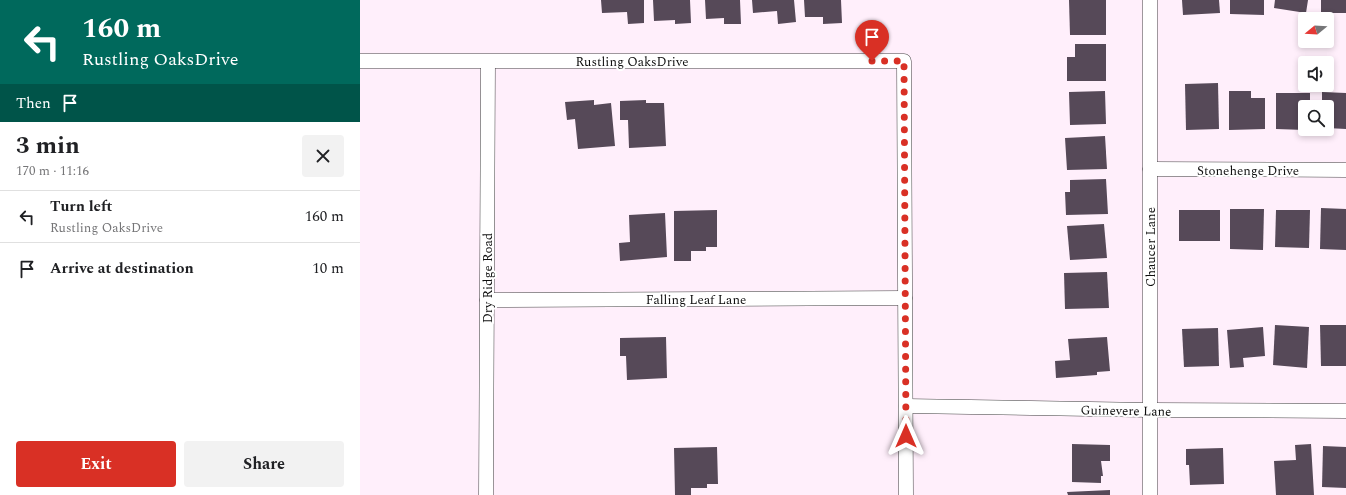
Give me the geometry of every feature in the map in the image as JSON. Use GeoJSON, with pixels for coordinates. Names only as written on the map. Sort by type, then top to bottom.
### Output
{"type":"FeatureCollection","features":[{"type":"Feature","properties":{"kind":"street","name":"Chaucer Lane"},"geometry":{"type":"LineString","coordinates":[[1150,0],[1150,495]]}},
{"type":"Feature","properties":{"kind":"street","name":"Rustling OaksDrive"},"geometry":{"type":"LineString","coordinates":[[360,61],[904,61],[905,298]]}},
{"type":"Feature","properties":{"kind":"street","name":"Dry Ridge Road"},"geometry":{"type":"LineString","coordinates":[[486,495],[488,62]]}},
{"type":"Feature","properties":{"kind":"street","name":"Stonehenge Drive"},"geometry":{"type":"LineString","coordinates":[[1150,169],[1346,170]]}},
{"type":"Feature","properties":{"kind":"street","name":"Falling Leaf Lane"},"geometry":{"type":"LineString","coordinates":[[487,300],[905,298]]}},
{"type":"Feature","properties":{"kind":"street"},"geometry":{"type":"LineString","coordinates":[[905,298],[906,495]]}},
{"type":"Feature","properties":{"kind":"street","name":"Guinevere Lane"},"geometry":{"type":"LineString","coordinates":[[906,406],[1150,410],[1346,411]]}},
{"type":"Feature","properties":{"kind":"building"},"geometry":{"type":"Polygon","coordinates":[[[601,0],[644,0],[644,23],[628,24],[627,12],[602,13],[601,0]]]}},
{"type":"Feature","properties":{"kind":"building"},"geometry":{"type":"Polygon","coordinates":[[[653,0],[690,0],[691,23],[675,24],[675,20],[654,21],[653,0]]]}},
{"type":"Feature","properties":{"kind":"building"},"geometry":{"type":"Polygon","coordinates":[[[705,0],[740,0],[741,24],[724,24],[724,18],[706,19],[705,0]]]}},
{"type":"Feature","properties":{"kind":"building"},"geometry":{"type":"Polygon","coordinates":[[[752,0],[794,0],[796,22],[778,24],[777,11],[753,13],[752,0]]]}},
{"type":"Feature","properties":{"kind":"building"},"geometry":{"type":"Polygon","coordinates":[[[804,0],[841,0],[842,23],[823,24],[823,17],[805,17],[804,0]]]}},
{"type":"Feature","properties":{"kind":"building"},"geometry":{"type":"Polygon","coordinates":[[[1069,0],[1106,0],[1106,35],[1070,35],[1069,0]]]}},
{"type":"Feature","properties":{"kind":"building"},"geometry":{"type":"Polygon","coordinates":[[[1182,0],[1219,0],[1220,13],[1183,15],[1182,0]]]}},
{"type":"Feature","properties":{"kind":"building"},"geometry":{"type":"Polygon","coordinates":[[[1230,0],[1264,0],[1264,15],[1230,14],[1230,0]]]}},
{"type":"Feature","properties":{"kind":"building"},"geometry":{"type":"Polygon","coordinates":[[[1275,0],[1308,0],[1306,12],[1274,8],[1275,0]]]}},
{"type":"Feature","properties":{"kind":"building"},"geometry":{"type":"Polygon","coordinates":[[[1321,0],[1346,0],[1346,13],[1321,12],[1321,0]]]}},
{"type":"Feature","properties":{"kind":"building"},"geometry":{"type":"Polygon","coordinates":[[[1075,44],[1106,44],[1106,81],[1067,81],[1067,57],[1075,57],[1075,44]]]}},
{"type":"Feature","properties":{"kind":"building"},"geometry":{"type":"Polygon","coordinates":[[[1218,83],[1219,129],[1186,130],[1185,84],[1218,83]]]}},
{"type":"Feature","properties":{"kind":"building"},"geometry":{"type":"Polygon","coordinates":[[[1105,91],[1106,124],[1070,125],[1069,92],[1105,91]]]}},
{"type":"Feature","properties":{"kind":"building"},"geometry":{"type":"Polygon","coordinates":[[[1229,91],[1251,91],[1251,98],[1265,98],[1265,129],[1229,130],[1229,91]]]}},
{"type":"Feature","properties":{"kind":"building"},"geometry":{"type":"Polygon","coordinates":[[[1322,92],[1346,93],[1346,129],[1334,128],[1334,100],[1322,100],[1322,92]]]}},
{"type":"Feature","properties":{"kind":"building"},"geometry":{"type":"Polygon","coordinates":[[[1276,93],[1310,93],[1310,100],[1298,100],[1298,130],[1276,129],[1276,93]]]}},
{"type":"Feature","properties":{"kind":"building"},"geometry":{"type":"Polygon","coordinates":[[[594,100],[594,105],[611,103],[615,146],[578,149],[575,119],[567,120],[565,102],[594,100]]]}},
{"type":"Feature","properties":{"kind":"building"},"geometry":{"type":"Polygon","coordinates":[[[646,100],[646,103],[664,103],[666,146],[629,148],[628,120],[620,120],[620,101],[646,100]]]}},
{"type":"Feature","properties":{"kind":"building"},"geometry":{"type":"Polygon","coordinates":[[[1105,136],[1107,169],[1067,170],[1065,138],[1105,136]]]}},
{"type":"Feature","properties":{"kind":"building"},"geometry":{"type":"Polygon","coordinates":[[[1106,179],[1108,214],[1066,215],[1065,192],[1070,192],[1070,180],[1106,179]]]}},
{"type":"Feature","properties":{"kind":"building"},"geometry":{"type":"Polygon","coordinates":[[[1321,208],[1346,209],[1346,250],[1320,249],[1321,208]]]}},
{"type":"Feature","properties":{"kind":"building"},"geometry":{"type":"Polygon","coordinates":[[[1230,209],[1264,209],[1263,250],[1230,249],[1230,209]]]}},
{"type":"Feature","properties":{"kind":"building"},"geometry":{"type":"Polygon","coordinates":[[[717,210],[717,247],[706,247],[706,251],[691,251],[691,261],[674,261],[674,211],[717,210]]]}},
{"type":"Feature","properties":{"kind":"building"},"geometry":{"type":"Polygon","coordinates":[[[1179,210],[1220,210],[1220,241],[1179,241],[1179,210]]]}},
{"type":"Feature","properties":{"kind":"building"},"geometry":{"type":"Polygon","coordinates":[[[1276,210],[1310,210],[1309,248],[1275,247],[1276,210]]]}},
{"type":"Feature","properties":{"kind":"building"},"geometry":{"type":"Polygon","coordinates":[[[665,213],[667,257],[620,261],[619,243],[630,242],[629,215],[665,213]]]}},
{"type":"Feature","properties":{"kind":"building"},"geometry":{"type":"Polygon","coordinates":[[[1104,224],[1107,258],[1070,260],[1067,226],[1104,224]]]}},
{"type":"Feature","properties":{"kind":"building"},"geometry":{"type":"Polygon","coordinates":[[[1107,272],[1109,308],[1065,309],[1064,273],[1107,272]]]}},
{"type":"Feature","properties":{"kind":"building"},"geometry":{"type":"Polygon","coordinates":[[[1275,325],[1309,327],[1307,368],[1273,365],[1275,325]]]}},
{"type":"Feature","properties":{"kind":"building"},"geometry":{"type":"Polygon","coordinates":[[[1320,325],[1346,325],[1346,366],[1321,366],[1320,325]]]}},
{"type":"Feature","properties":{"kind":"building"},"geometry":{"type":"Polygon","coordinates":[[[1263,327],[1265,356],[1243,358],[1244,367],[1230,368],[1227,330],[1263,327]]]}},
{"type":"Feature","properties":{"kind":"building"},"geometry":{"type":"Polygon","coordinates":[[[1218,328],[1219,366],[1184,367],[1182,329],[1218,328]]]}},
{"type":"Feature","properties":{"kind":"building"},"geometry":{"type":"Polygon","coordinates":[[[666,337],[667,378],[627,380],[626,356],[620,356],[620,338],[666,337]]]}},
{"type":"Feature","properties":{"kind":"building"},"geometry":{"type":"Polygon","coordinates":[[[1107,337],[1110,371],[1097,372],[1097,375],[1056,378],[1055,361],[1070,360],[1068,339],[1107,337]]]}},
{"type":"Feature","properties":{"kind":"building"},"geometry":{"type":"Polygon","coordinates":[[[1072,444],[1110,445],[1110,461],[1101,461],[1103,476],[1101,476],[1101,483],[1072,482],[1072,444]]]}},
{"type":"Feature","properties":{"kind":"building"},"geometry":{"type":"Polygon","coordinates":[[[1311,444],[1314,495],[1276,495],[1274,461],[1296,460],[1295,445],[1311,444]]]}},
{"type":"Feature","properties":{"kind":"building"},"geometry":{"type":"Polygon","coordinates":[[[1323,446],[1346,447],[1346,488],[1322,487],[1323,446]]]}},
{"type":"Feature","properties":{"kind":"building"},"geometry":{"type":"Polygon","coordinates":[[[717,447],[718,484],[707,484],[707,488],[691,488],[691,495],[675,495],[674,448],[717,447]]]}},
{"type":"Feature","properties":{"kind":"building"},"geometry":{"type":"Polygon","coordinates":[[[1223,448],[1224,484],[1190,485],[1189,465],[1186,465],[1186,449],[1223,448]]]}},
{"type":"Feature","properties":{"kind":"building"},"geometry":{"type":"Polygon","coordinates":[[[1110,490],[1110,495],[1068,495],[1067,492],[1110,490]]]}},
{"type":"Feature","properties":{"kind":"route"},"geometry":{"type":"LineString","coordinates":[[872,61],[904,61],[906,436]]}}]}
